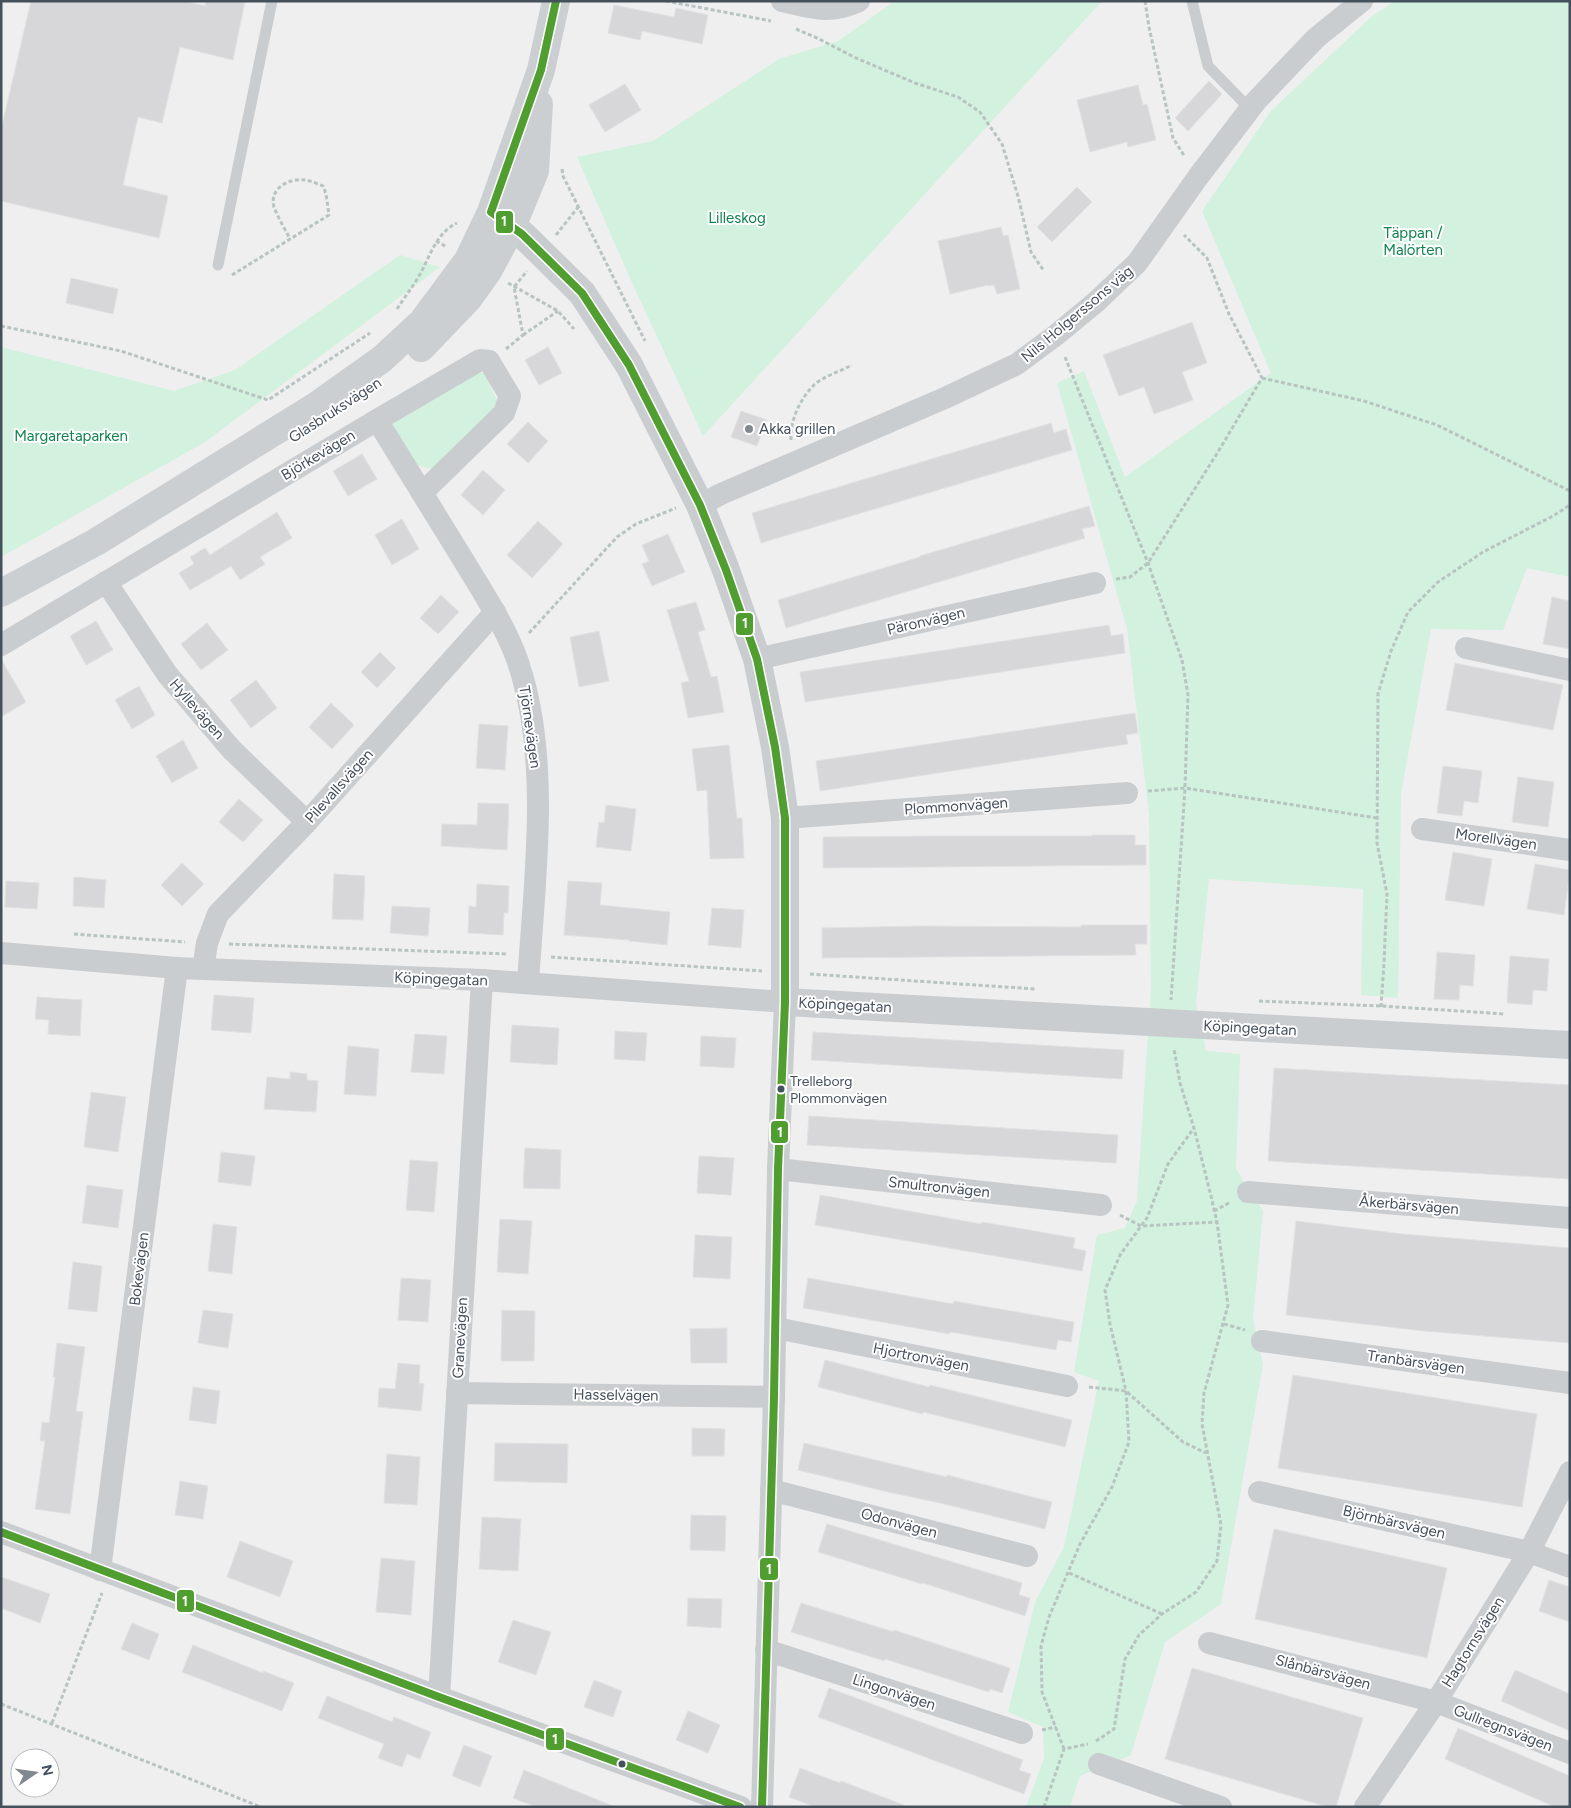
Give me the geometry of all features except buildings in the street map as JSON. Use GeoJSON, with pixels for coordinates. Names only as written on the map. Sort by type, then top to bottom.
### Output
{"type":"FeatureCollection","features":[{"type":"Feature","properties":{"kind":"main road","name":"Glasbruksvägen"},"geometry":{"type":"LineString","coordinates":[[1,611],[367,393],[418,351],[468,299],[488,271],[541,70],[556,1]]}},
{"type":"Feature","properties":{"kind":"main road","name":"Glasbruksvägen"},"geometry":{"type":"LineString","coordinates":[[1,593],[96,542],[316,406],[382,359],[422,322],[468,260],[501,220]]}},
{"type":"Feature","properties":{"kind":"street"},"geometry":{"type":"LineString","coordinates":[[782,1],[822,10],[844,8],[859,1]]}},
{"type":"Feature","properties":{"kind":"street","name":"Nils Holgerssons väg"},"geometry":{"type":"LineString","coordinates":[[690,506],[945,398],[1017,364],[1056,336],[1096,302],[1137,263],[1198,177],[1250,109],[1316,38],[1362,1]]}},
{"type":"Feature","properties":{"kind":"street"},"geometry":{"type":"LineString","coordinates":[[501,220],[542,252],[582,292],[629,365],[690,506],[726,570],[757,659],[776,747],[784,818],[784,1002],[762,1807]]}},
{"type":"Feature","properties":{"kind":"street","name":"Björkevägen"},"geometry":{"type":"LineString","coordinates":[[1,645],[376,420],[480,360],[489,361]]}},
{"type":"Feature","properties":{"kind":"street"},"geometry":{"type":"LineString","coordinates":[[422,493],[504,413],[510,396],[489,361]]}},
{"type":"Feature","properties":{"kind":"street","name":"Tjörnevägen"},"geometry":{"type":"LineString","coordinates":[[376,420],[495,612],[514,650],[522,674],[530,705],[535,748],[538,804],[528,983]]}},
{"type":"Feature","properties":{"kind":"street","name":"Hyllevägen"},"geometry":{"type":"LineString","coordinates":[[106,582],[167,674],[232,750],[306,822]]}},
{"type":"Feature","properties":{"kind":"street","name":"Päronvägen"},"geometry":{"type":"LineString","coordinates":[[757,659],[1096,583]]}},
{"type":"Feature","properties":{"kind":"street","name":"Pilevallsvägen"},"geometry":{"type":"LineString","coordinates":[[203,969],[207,943],[218,914],[306,822],[495,612]]}},
{"type":"Feature","properties":{"kind":"street"},"geometry":{"type":"LineString","coordinates":[[1466,648],[1570,670]]}},
{"type":"Feature","properties":{"kind":"street","name":"Plommonvägen"},"geometry":{"type":"LineString","coordinates":[[784,818],[1127,793]]}},
{"type":"Feature","properties":{"kind":"street","name":"Morellvägen"},"geometry":{"type":"LineString","coordinates":[[1422,829],[1570,850]]}},
{"type":"Feature","properties":{"kind":"street","name":"Köpingegatan"},"geometry":{"type":"LineString","coordinates":[[1,953],[177,968],[482,980],[784,1002],[1570,1045]]}},
{"type":"Feature","properties":{"kind":"street","name":"Bokevägen"},"geometry":{"type":"LineString","coordinates":[[105,1572],[177,968]]}},
{"type":"Feature","properties":{"kind":"street","name":"Granevägen"},"geometry":{"type":"LineString","coordinates":[[439,1697],[482,980]]}},
{"type":"Feature","properties":{"kind":"street","name":"Smultronvägen"},"geometry":{"type":"LineString","coordinates":[[778,1169],[1100,1205]]}},
{"type":"Feature","properties":{"kind":"street","name":"Åkerbärsvägen"},"geometry":{"type":"LineString","coordinates":[[1248,1192],[1570,1218]]}},
{"type":"Feature","properties":{"kind":"street","name":"Hjortronvägen"},"geometry":{"type":"LineString","coordinates":[[776,1328],[1067,1386]]}},
{"type":"Feature","properties":{"kind":"street","name":"Tranbärsvägen"},"geometry":{"type":"LineString","coordinates":[[1262,1341],[1570,1384]]}},
{"type":"Feature","properties":{"kind":"street","name":"Hasselvägen"},"geometry":{"type":"LineString","coordinates":[[457,1393],[774,1397]]}},
{"type":"Feature","properties":{"kind":"street","name":"Hagtornsvägen"},"geometry":{"type":"LineString","coordinates":[[1365,1807],[1436,1702],[1529,1552],[1570,1472]]}},
{"type":"Feature","properties":{"kind":"street","name":"Odonvägen"},"geometry":{"type":"LineString","coordinates":[[771,1490],[1026,1556]]}},
{"type":"Feature","properties":{"kind":"street","name":"Björnbärsvägen"},"geometry":{"type":"LineString","coordinates":[[1259,1492],[1529,1552],[1570,1567]]}},
{"type":"Feature","properties":{"kind":"street"},"geometry":{"type":"LineString","coordinates":[[1,1532],[439,1697],[741,1807]]}},
{"type":"Feature","properties":{"kind":"street","name":"Slånbärsvägen"},"geometry":{"type":"LineString","coordinates":[[1209,1643],[1436,1702]]}},
{"type":"Feature","properties":{"kind":"street","name":"Lingonvägen"},"geometry":{"type":"LineString","coordinates":[[766,1650],[1022,1733]]}},
{"type":"Feature","properties":{"kind":"street","name":"Gullregnsvägen"},"geometry":{"type":"LineString","coordinates":[[1436,1702],[1570,1753]]}},
{"type":"Feature","properties":{"kind":"street"},"geometry":{"type":"LineString","coordinates":[[1100,1764],[1221,1807]]}},
{"type":"Feature","properties":{"kind":"lane"},"geometry":{"type":"LineString","coordinates":[[218,265],[272,1]]}},
{"type":"Feature","properties":{"kind":"lane"},"geometry":{"type":"LineString","coordinates":[[1192,1],[1208,66],[1250,109]]}},
{"type":"Feature","properties":{"kind":"path"},"geometry":{"type":"LineString","coordinates":[[666,1],[772,22]]}},
{"type":"Feature","properties":{"kind":"path"},"geometry":{"type":"LineString","coordinates":[[1145,1],[1148,27],[1173,138],[1198,177]]}},
{"type":"Feature","properties":{"kind":"path"},"geometry":{"type":"LineString","coordinates":[[790,27],[915,83],[958,97],[980,112],[1002,144],[1018,196],[1031,252],[1044,271]]}},
{"type":"Feature","properties":{"kind":"path"},"geometry":{"type":"LineString","coordinates":[[561,167],[563,176],[648,346]]}},
{"type":"Feature","properties":{"kind":"path"},"geometry":{"type":"LineString","coordinates":[[218,265],[218,284],[329,215],[326,194],[322,186],[304,180],[290,180],[279,187],[274,195],[274,205],[290,239]]}},
{"type":"Feature","properties":{"kind":"path"},"geometry":{"type":"LineString","coordinates":[[523,335],[514,287],[579,206]]}},
{"type":"Feature","properties":{"kind":"path"},"geometry":{"type":"LineString","coordinates":[[1168,219],[1207,258],[1229,314],[1262,378]]}},
{"type":"Feature","properties":{"kind":"path"},"geometry":{"type":"LineString","coordinates":[[392,314],[418,277],[436,240]]}},
{"type":"Feature","properties":{"kind":"path"},"geometry":{"type":"LineString","coordinates":[[489,361],[558,311]]}},
{"type":"Feature","properties":{"kind":"path"},"geometry":{"type":"LineString","coordinates":[[1,326],[121,351],[268,400],[375,330]]}},
{"type":"Feature","properties":{"kind":"path"},"geometry":{"type":"LineString","coordinates":[[1056,336],[1148,563],[1182,660],[1188,695],[1185,788],[1170,1023],[1180,1083],[1194,1128],[1216,1222],[1228,1305],[1204,1394],[1202,1424],[1221,1525],[1218,1561],[1196,1592],[1162,1614],[1139,1635],[1125,1659],[1114,1729],[1092,1743],[1064,1749]]}},
{"type":"Feature","properties":{"kind":"path"},"geometry":{"type":"LineString","coordinates":[[792,463],[790,429],[800,402],[816,384],[852,365]]}},
{"type":"Feature","properties":{"kind":"path"},"geometry":{"type":"LineString","coordinates":[[1262,378],[1364,401],[1437,425],[1570,491]]}},
{"type":"Feature","properties":{"kind":"path"},"geometry":{"type":"LineString","coordinates":[[1096,583],[1130,577],[1148,563],[1262,378]]}},
{"type":"Feature","properties":{"kind":"path"},"geometry":{"type":"LineString","coordinates":[[1378,1035],[1387,894],[1377,843],[1378,694],[1391,650],[1408,612],[1438,582],[1483,552],[1553,516],[1570,505]]}},
{"type":"Feature","properties":{"kind":"path"},"geometry":{"type":"LineString","coordinates":[[514,650],[617,537],[636,524],[690,506]]}},
{"type":"Feature","properties":{"kind":"path"},"geometry":{"type":"LineString","coordinates":[[1127,793],[1185,788],[1377,818]]}},
{"type":"Feature","properties":{"kind":"path"},"geometry":{"type":"LineString","coordinates":[[1044,1807],[1064,1749],[1042,1692],[1041,1646],[1050,1617],[1080,1544],[1112,1487],[1129,1442],[1126,1391],[1110,1324],[1105,1290],[1120,1255],[1147,1218],[1168,1164],[1194,1128]]}},
{"type":"Feature","properties":{"kind":"path"},"geometry":{"type":"LineString","coordinates":[[1100,1205],[1141,1226],[1216,1222]]}},
{"type":"Feature","properties":{"kind":"path"},"geometry":{"type":"LineString","coordinates":[[1067,1386],[1126,1391],[1183,1442],[1206,1453]]}},
{"type":"Feature","properties":{"kind":"path"},"geometry":{"type":"LineString","coordinates":[[52,1724],[105,1572]]}},
{"type":"Feature","properties":{"kind":"path"},"geometry":{"type":"LineString","coordinates":[[1069,1573],[1162,1614]]}},
{"type":"Feature","properties":{"kind":"path"},"geometry":{"type":"LineString","coordinates":[[1,1704],[261,1807]]}},
{"type":"Feature","properties":{"kind":"green space","name":"Lilleskog"},"geometry":{"type":"Polygon","coordinates":[[[895,1],[1102,1],[703,436],[628,274],[577,157],[653,141],[779,59],[838,41],[895,1]]]}},
{"type":"Feature","properties":{"kind":"green space","name":"Täppan / Malörten"},"geometry":{"type":"Polygon","coordinates":[[[1395,1],[1570,1],[1570,577],[1527,568],[1503,630],[1431,629],[1401,794],[1398,998],[1361,995],[1363,889],[1209,879],[1196,1003],[1206,1051],[1240,1054],[1236,1169],[1263,1211],[1253,1319],[1263,1364],[1221,1604],[1165,1642],[1131,1755],[1080,1776],[1070,1807],[1026,1807],[1044,1758],[1043,1727],[1008,1712],[1035,1602],[1064,1547],[1099,1381],[1074,1372],[1097,1235],[1125,1228],[1137,1201],[1151,988],[1149,815],[1127,629],[1057,383],[1084,371],[1125,477],[1271,373],[1202,211],[1271,111],[1371,17],[1395,1]]]}},
{"type":"Feature","properties":{"kind":"green space","name":"Margaretaparken"},"geometry":{"type":"Polygon","coordinates":[[[400,255],[440,267],[205,442],[1,557],[1,347],[174,391],[235,370],[400,255]]]}},
{"type":"Feature","properties":{"kind":"green space"},"geometry":{"type":"Polygon","coordinates":[[[475,373],[484,373],[499,404],[435,468],[426,468],[412,461],[402,447],[393,423],[475,373]]]}},
{"type":"Feature","properties":{"kind":"transit line","name":"1"},"geometry":{"type":"LineString","coordinates":[[556,1],[541,70],[491,212],[522,234],[582,293],[629,365],[700,505],[726,570],[757,659],[775,747],[785,818],[785,1002],[778,1169],[774,1397],[762,1807]]}},
{"type":"Feature","properties":{"kind":"transit line","name":"1"},"geometry":{"type":"LineString","coordinates":[[1,1532],[439,1697],[740,1807]]}},
{"type":"Feature","properties":{"kind":"place","name":"Akka grillen"},"geometry":{"type":"Point","coordinates":[749,429]}},
{"type":"Feature","properties":{"kind":"place","name":"Trelleborg Plommonvägen"},"geometry":{"type":"Point","coordinates":[781,1089]}}]}
